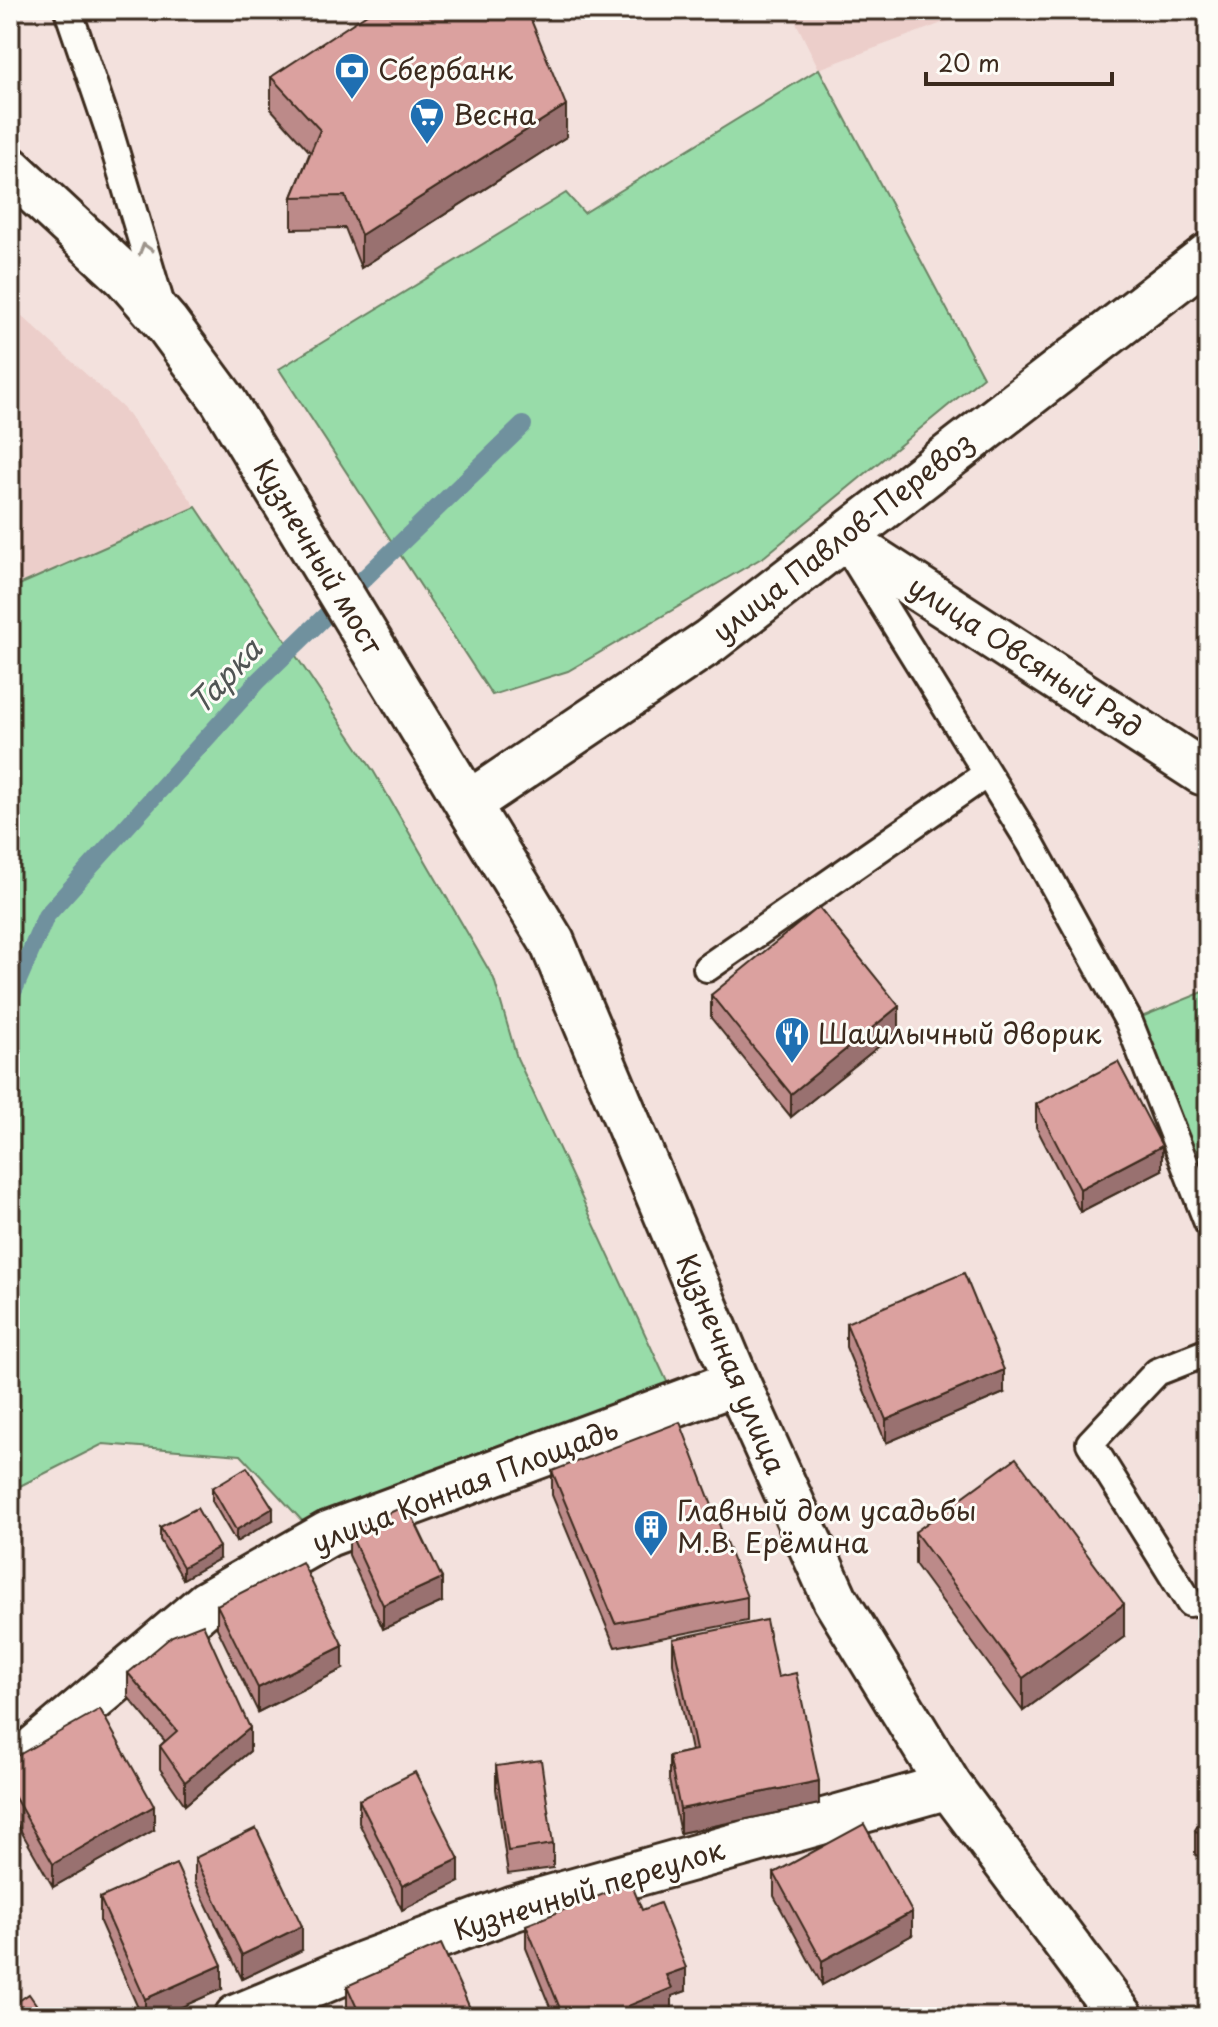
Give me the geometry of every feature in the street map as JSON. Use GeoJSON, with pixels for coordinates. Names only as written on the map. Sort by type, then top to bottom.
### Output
{"type":"FeatureCollection","features":[{"type":"Feature","properties":{"kind":"main road","name":"Кузнечный мост"},"geometry":{"type":"LineString","coordinates":[[10,169],[127,278],[167,324],[223,400],[468,804]]}},
{"type":"Feature","properties":{"kind":"main road","name":"улица Павлов-Перевоз"},"geometry":{"type":"LineString","coordinates":[[468,804],[710,641],[1208,256]]}},
{"type":"Feature","properties":{"kind":"main road","name":"улица Овсяный Ряд"},"geometry":{"type":"LineString","coordinates":[[842,539],[1202,772],[1208,770]]}},
{"type":"Feature","properties":{"kind":"main road","name":"Кузнечная улица"},"geometry":{"type":"LineString","coordinates":[[468,804],[552,942],[737,1382],[835,1599],[949,1786],[1121,2017]]}},
{"type":"Feature","properties":{"kind":"main road","name":"улица Конная Площадь"},"geometry":{"type":"LineString","coordinates":[[19,1762],[207,1603],[328,1534],[737,1382]]}},
{"type":"Feature","properties":{"kind":"main road","name":"Кузнечный переулок"},"geometry":{"type":"LineString","coordinates":[[237,2017],[363,1964],[514,1908],[949,1786]]}},
{"type":"Feature","properties":{"kind":"lane"},"geometry":{"type":"LineString","coordinates":[[68,10],[120,165],[167,324]]}},
{"type":"Feature","properties":{"kind":"lane"},"geometry":{"type":"LineString","coordinates":[[842,539],[985,775],[1031,844],[1129,1022],[1208,1223]]}},
{"type":"Feature","properties":{"kind":"lane"},"geometry":{"type":"LineString","coordinates":[[707,968],[985,775]]}},
{"type":"Feature","properties":{"kind":"lane"},"geometry":{"type":"LineString","coordinates":[[1190,1603],[1090,1443],[1157,1372],[1208,1352]]}},
{"type":"Feature","properties":{"kind":"shaded area"},"geometry":{"type":"Polygon","coordinates":[[[790,10],[977,10],[819,69],[790,10]]]}},
{"type":"Feature","properties":{"kind":"shaded area"},"geometry":{"type":"Polygon","coordinates":[[[10,305],[123,408],[196,507],[10,589],[10,305]]]}},
{"type":"Feature","properties":{"kind":"green space"},"geometry":{"type":"Polygon","coordinates":[[[819,69],[983,377],[765,556],[568,671],[492,695],[279,369],[566,193],[584,213],[819,69]]]}},
{"type":"Feature","properties":{"kind":"green space"},"geometry":{"type":"Polygon","coordinates":[[[196,507],[374,772],[494,979],[517,1058],[669,1386],[586,1415],[306,1525],[241,1455],[103,1444],[10,1491],[10,589],[196,507]]]}},
{"type":"Feature","properties":{"kind":"green space"},"geometry":{"type":"Polygon","coordinates":[[[1208,990],[1208,1223],[1129,1022],[1208,990]]]}},
{"type":"Feature","properties":{"kind":"building","name":"Весна"},"geometry":{"type":"Polygon","coordinates":[[[373,10],[527,10],[566,105],[361,235],[345,196],[292,197],[320,130],[271,77],[373,10]]]}},
{"type":"Feature","properties":{"kind":"building"},"geometry":{"type":"Polygon","coordinates":[[[819,907],[899,1006],[791,1094],[711,995],[819,907]]]}},
{"type":"Feature","properties":{"kind":"building"},"geometry":{"type":"Polygon","coordinates":[[[1118,1062],[1162,1146],[1080,1189],[1036,1104],[1118,1062]]]}},
{"type":"Feature","properties":{"kind":"building"},"geometry":{"type":"Polygon","coordinates":[[[964,1273],[1004,1370],[886,1420],[846,1323],[964,1273]]]}},
{"type":"Feature","properties":{"kind":"building","name":"Главный дом усадьбы М.В. Ерёмина"},"geometry":{"type":"Polygon","coordinates":[[[680,1422],[747,1597],[615,1623],[552,1471],[680,1422]]]}},
{"type":"Feature","properties":{"kind":"building"},"geometry":{"type":"Polygon","coordinates":[[[1016,1458],[1124,1604],[1023,1678],[915,1532],[1016,1458]]]}},
{"type":"Feature","properties":{"kind":"building"},"geometry":{"type":"Polygon","coordinates":[[[247,1467],[273,1508],[236,1530],[212,1488],[247,1467]]]}},
{"type":"Feature","properties":{"kind":"building"},"geometry":{"type":"Polygon","coordinates":[[[407,1505],[442,1578],[383,1605],[349,1531],[407,1505]]]}},
{"type":"Feature","properties":{"kind":"building"},"geometry":{"type":"Polygon","coordinates":[[[197,1508],[219,1547],[183,1567],[160,1527],[197,1508]]]}},
{"type":"Feature","properties":{"kind":"building"},"geometry":{"type":"Polygon","coordinates":[[[302,1562],[343,1646],[258,1688],[217,1605],[302,1562]]]}},
{"type":"Feature","properties":{"kind":"building"},"geometry":{"type":"Polygon","coordinates":[[[766,1620],[778,1677],[796,1673],[819,1781],[680,1809],[669,1756],[696,1750],[673,1639],[766,1620]]]}},
{"type":"Feature","properties":{"kind":"building"},"geometry":{"type":"Polygon","coordinates":[[[203,1624],[250,1728],[185,1782],[160,1746],[177,1731],[128,1673],[172,1636],[203,1624]]]}},
{"type":"Feature","properties":{"kind":"building"},"geometry":{"type":"Polygon","coordinates":[[[100,1709],[154,1806],[53,1864],[10,1789],[10,1760],[100,1709]]]}},
{"type":"Feature","properties":{"kind":"building"},"geometry":{"type":"Polygon","coordinates":[[[541,1760],[553,1844],[508,1851],[496,1766],[541,1760]]]}},
{"type":"Feature","properties":{"kind":"building"},"geometry":{"type":"Polygon","coordinates":[[[415,1772],[459,1859],[402,1886],[359,1800],[415,1772]]]}},
{"type":"Feature","properties":{"kind":"building"},"geometry":{"type":"Polygon","coordinates":[[[1208,1812],[1208,1840],[1195,1830],[1208,1812]]]}},
{"type":"Feature","properties":{"kind":"building"},"geometry":{"type":"Polygon","coordinates":[[[864,1824],[912,1912],[822,1961],[774,1873],[864,1824]]]}},
{"type":"Feature","properties":{"kind":"building"},"geometry":{"type":"Polygon","coordinates":[[[256,1828],[302,1926],[242,1955],[195,1858],[256,1828]]]}},
{"type":"Feature","properties":{"kind":"building"},"geometry":{"type":"Polygon","coordinates":[[[176,1864],[222,1965],[145,1999],[100,1898],[176,1864]]]}},
{"type":"Feature","properties":{"kind":"building"},"geometry":{"type":"Polygon","coordinates":[[[631,1883],[642,1910],[660,1903],[686,1968],[666,1975],[672,1988],[628,2006],[632,2017],[589,2017],[586,2007],[563,2016],[526,1925],[631,1883]]]}},
{"type":"Feature","properties":{"kind":"building"},"geometry":{"type":"Polygon","coordinates":[[[441,1944],[474,2017],[361,2017],[347,1986],[441,1944]]]}},
{"type":"Feature","properties":{"kind":"building"},"geometry":{"type":"Polygon","coordinates":[[[29,1994],[45,2017],[10,2017],[10,2007],[29,1994]]]}},
{"type":"Feature","properties":{"kind":"waterway","name":"Тарка"},"geometry":{"type":"LineString","coordinates":[[10,999],[46,916],[258,681],[523,425]]}},
{"type":"Feature","properties":{"kind":"place","name":"Сбербанк"},"geometry":{"type":"Point","coordinates":[352,101]}},
{"type":"Feature","properties":{"kind":"place","name":"Весна"},"geometry":{"type":"Point","coordinates":[427,146]}},
{"type":"Feature","properties":{"kind":"place","name":"Шашлычный дворик"},"geometry":{"type":"Point","coordinates":[792,1065]}},
{"type":"Feature","properties":{"kind":"place","name":"Главный дом усадьбы М.В. Ерёмина"},"geometry":{"type":"Point","coordinates":[651,1558]}}]}
